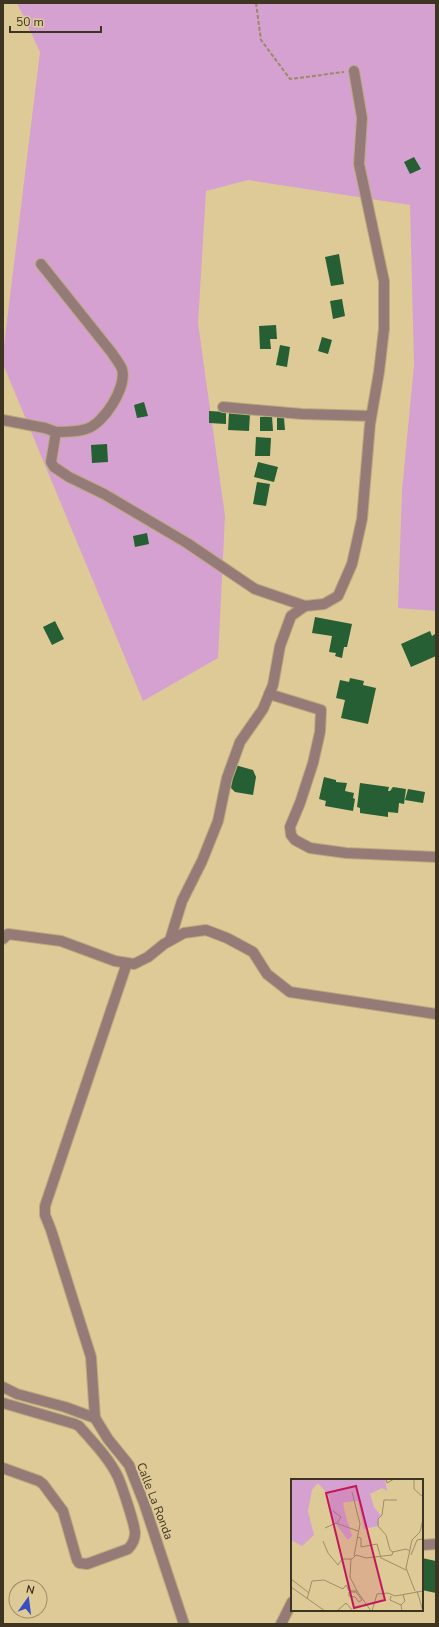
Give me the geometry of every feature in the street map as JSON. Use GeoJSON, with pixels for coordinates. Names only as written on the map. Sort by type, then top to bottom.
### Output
{"type":"FeatureCollection","features":[{"type":"Feature","properties":{"kind":"street"},"geometry":{"type":"LineString","coordinates":[[56,432],[51,462],[54,467],[69,477],[109,497],[187,543],[255,589],[305,606],[324,604],[338,596],[352,564],[362,519],[371,416],[379,372],[384,329],[384,281],[359,164],[362,118],[354,71]]}},
{"type":"Feature","properties":{"kind":"street"},"geometry":{"type":"LineString","coordinates":[[3,420],[45,428],[56,432],[87,429],[97,424],[119,394],[122,369],[112,353],[41,264]]}},
{"type":"Feature","properties":{"kind":"street"},"geometry":{"type":"LineString","coordinates":[[223,407],[302,414],[371,416]]}},
{"type":"Feature","properties":{"kind":"street"},"geometry":{"type":"LineString","coordinates":[[170,940],[182,901],[202,861],[218,821],[226,778],[240,742],[263,709],[273,684],[280,646],[291,616],[305,606]]}},
{"type":"Feature","properties":{"kind":"street"},"geometry":{"type":"LineString","coordinates":[[269,694],[321,710],[320,732],[313,763],[300,803],[290,827],[291,834],[295,840],[310,848],[346,853],[436,857]]}},
{"type":"Feature","properties":{"kind":"street"},"geometry":{"type":"LineString","coordinates":[[3,939],[8,934],[61,941],[115,961],[134,964],[148,957],[170,940],[184,933],[206,930],[227,938],[253,952],[267,974],[290,992],[436,1014]]}},
{"type":"Feature","properties":{"kind":"street"},"geometry":{"type":"LineString","coordinates":[[3,1387],[17,1394],[65,1407],[95,1418],[91,1357],[45,1214],[45,1206],[127,963]]}},
{"type":"Feature","properties":{"kind":"street"},"geometry":{"type":"LineString","coordinates":[[3,1403],[79,1426],[100,1450],[118,1477],[135,1529],[134,1539],[128,1550],[83,1564],[77,1560],[63,1511],[43,1484],[39,1481],[3,1468]]}},
{"type":"Feature","properties":{"kind":"street","name":"Calle La Ronda"},"geometry":{"type":"LineString","coordinates":[[95,1418],[108,1439],[128,1465],[144,1504],[184,1624]]}},
{"type":"Feature","properties":{"kind":"street"},"geometry":{"type":"LineString","coordinates":[[118,1477],[128,1465]]}},
{"type":"Feature","properties":{"kind":"street"},"geometry":{"type":"LineString","coordinates":[[423,1545],[436,1544]]}},
{"type":"Feature","properties":{"kind":"street"},"geometry":{"type":"LineString","coordinates":[[281,1624],[291,1604]]}},
{"type":"Feature","properties":{"kind":"path"},"geometry":{"type":"LineString","coordinates":[[256,3],[261,40],[290,80],[354,71]]}},
{"type":"Feature","properties":{"kind":"shaded area"},"geometry":{"type":"Polygon","coordinates":[[[17,3],[436,3],[436,611],[398,608],[402,490],[414,365],[410,205],[248,180],[206,191],[198,323],[225,516],[218,658],[143,701],[3,364],[3,353],[40,52],[17,3]]]}},
{"type":"Feature","properties":{"kind":"building"},"geometry":{"type":"Polygon","coordinates":[[[414,157],[421,169],[410,174],[404,162],[414,157]]]}},
{"type":"Feature","properties":{"kind":"building"},"geometry":{"type":"Polygon","coordinates":[[[339,254],[344,284],[331,286],[325,257],[339,254]]]}},
{"type":"Feature","properties":{"kind":"building"},"geometry":{"type":"Polygon","coordinates":[[[342,299],[345,316],[333,319],[330,301],[342,299]]]}},
{"type":"Feature","properties":{"kind":"building"},"geometry":{"type":"Polygon","coordinates":[[[276,325],[277,339],[270,339],[271,349],[260,349],[259,326],[276,325]]]}},
{"type":"Feature","properties":{"kind":"building"},"geometry":{"type":"Polygon","coordinates":[[[322,337],[332,340],[328,354],[318,351],[322,337]]]}},
{"type":"Feature","properties":{"kind":"building"},"geometry":{"type":"Polygon","coordinates":[[[280,345],[290,347],[287,367],[276,365],[280,345]]]}},
{"type":"Feature","properties":{"kind":"building"},"geometry":{"type":"Polygon","coordinates":[[[144,402],[148,416],[137,418],[134,405],[144,402]]]}},
{"type":"Feature","properties":{"kind":"building"},"geometry":{"type":"Polygon","coordinates":[[[209,411],[226,412],[226,424],[209,423],[209,411]]]}},
{"type":"Feature","properties":{"kind":"building"},"geometry":{"type":"Polygon","coordinates":[[[229,413],[250,414],[249,431],[228,430],[229,413]]]}},
{"type":"Feature","properties":{"kind":"building"},"geometry":{"type":"Polygon","coordinates":[[[272,416],[273,431],[260,431],[260,417],[272,416]]]}},
{"type":"Feature","properties":{"kind":"building"},"geometry":{"type":"Polygon","coordinates":[[[277,417],[284,418],[285,430],[277,430],[277,417]]]}},
{"type":"Feature","properties":{"kind":"building"},"geometry":{"type":"Polygon","coordinates":[[[256,437],[271,438],[270,456],[255,456],[256,437]]]}},
{"type":"Feature","properties":{"kind":"building"},"geometry":{"type":"Polygon","coordinates":[[[107,444],[108,462],[92,463],[91,445],[107,444]]]}},
{"type":"Feature","properties":{"kind":"building"},"geometry":{"type":"Polygon","coordinates":[[[258,462],[278,467],[274,482],[254,477],[258,462]]]}},
{"type":"Feature","properties":{"kind":"building"},"geometry":{"type":"Polygon","coordinates":[[[257,482],[270,484],[266,506],[253,504],[257,482]]]}},
{"type":"Feature","properties":{"kind":"building"},"geometry":{"type":"Polygon","coordinates":[[[147,533],[149,544],[135,547],[133,536],[147,533]]]}},
{"type":"Feature","properties":{"kind":"building"},"geometry":{"type":"Polygon","coordinates":[[[315,617],[352,624],[347,647],[344,647],[342,658],[335,656],[336,653],[329,652],[332,636],[312,633],[315,617]]]}},
{"type":"Feature","properties":{"kind":"building"},"geometry":{"type":"Polygon","coordinates":[[[55,621],[64,639],[52,645],[43,627],[55,621]]]}},
{"type":"Feature","properties":{"kind":"building"},"geometry":{"type":"Polygon","coordinates":[[[430,631],[432,636],[435,634],[436,636],[436,656],[411,667],[401,644],[430,631]]]}},
{"type":"Feature","properties":{"kind":"building"},"geometry":{"type":"Polygon","coordinates":[[[350,678],[364,681],[363,685],[376,688],[368,724],[341,718],[345,700],[336,698],[340,680],[349,682],[350,678]]]}},
{"type":"Feature","properties":{"kind":"building"},"geometry":{"type":"Polygon","coordinates":[[[235,765],[253,770],[256,777],[253,795],[235,792],[229,786],[235,765]]]}},
{"type":"Feature","properties":{"kind":"building"},"geometry":{"type":"Polygon","coordinates":[[[324,777],[336,780],[336,782],[347,783],[345,791],[354,793],[353,798],[355,799],[353,811],[325,806],[326,801],[319,799],[324,777]]]}},
{"type":"Feature","properties":{"kind":"building"},"geometry":{"type":"Polygon","coordinates":[[[360,783],[389,787],[388,791],[390,791],[393,787],[406,789],[404,804],[399,803],[398,813],[388,812],[388,817],[360,813],[360,808],[357,807],[360,783]]]}},
{"type":"Feature","properties":{"kind":"building"},"geometry":{"type":"Polygon","coordinates":[[[408,789],[425,792],[423,803],[405,800],[408,789]]]}},
{"type":"Feature","properties":{"kind":"building"},"geometry":{"type":"Polygon","coordinates":[[[423,1558],[436,1561],[436,1593],[423,1590],[423,1558]]]}}]}
